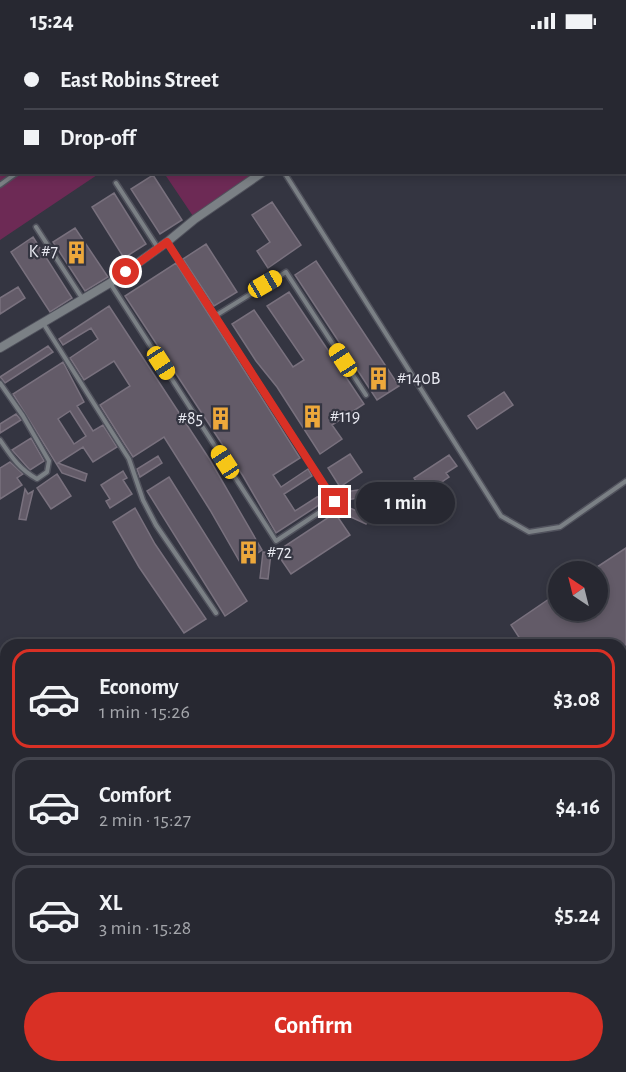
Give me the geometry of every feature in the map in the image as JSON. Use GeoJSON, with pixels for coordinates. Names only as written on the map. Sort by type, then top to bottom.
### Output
{"type":"FeatureCollection","features":[{"type":"Feature","properties":{"kind":"street"},"geometry":{"type":"LineString","coordinates":[[0,348],[110,284],[195,219],[260,174]]}},
{"type":"Feature","properties":{"kind":"lane"},"geometry":{"type":"LineString","coordinates":[[0,185],[15,174]]}},
{"type":"Feature","properties":{"kind":"lane"},"geometry":{"type":"LineString","coordinates":[[285,174],[501,516],[530,532],[560,526],[626,481]]}},
{"type":"Feature","properties":{"kind":"lane"},"geometry":{"type":"LineString","coordinates":[[116,183],[158,249]]}},
{"type":"Feature","properties":{"kind":"lane"},"geometry":{"type":"LineString","coordinates":[[36,226],[83,299]]}},
{"type":"Feature","properties":{"kind":"lane"},"geometry":{"type":"LineString","coordinates":[[110,284],[276,541],[335,502],[167,242]]}},
{"type":"Feature","properties":{"kind":"lane"},"geometry":{"type":"LineString","coordinates":[[215,316],[286,272],[366,395]]}},
{"type":"Feature","properties":{"kind":"lane"},"geometry":{"type":"LineString","coordinates":[[42,322],[129,459],[143,500],[156,525],[216,613]]}},
{"type":"Feature","properties":{"kind":"lane"},"geometry":{"type":"LineString","coordinates":[[0,383],[23,416],[49,461],[47,472],[37,479],[29,475],[16,464],[0,440]]}},
{"type":"Feature","properties":{"kind":"shaded area"},"geometry":{"type":"Polygon","coordinates":[[[0,174],[99,174],[0,240],[0,174]]]}},
{"type":"Feature","properties":{"kind":"shaded area"},"geometry":{"type":"Polygon","coordinates":[[[165,174],[262,174],[195,219],[165,174]]]}},
{"type":"Feature","properties":{"kind":"building"},"geometry":{"type":"Polygon","coordinates":[[[153,175],[182,220],[160,234],[131,189],[153,175]]]}},
{"type":"Feature","properties":{"kind":"building"},"geometry":{"type":"Polygon","coordinates":[[[114,193],[146,244],[124,258],[92,207],[114,193]]]}},
{"type":"Feature","properties":{"kind":"building"},"geometry":{"type":"Polygon","coordinates":[[[272,202],[301,245],[268,268],[257,251],[270,242],[252,215],[272,202]]]}},
{"type":"Feature","properties":{"kind":"building"},"geometry":{"type":"Polygon","coordinates":[[[75,228],[108,277],[85,291],[53,242],[75,228]]]}},
{"type":"Feature","properties":{"kind":"building"},"geometry":{"type":"Polygon","coordinates":[[[33,237],[72,298],[50,312],[11,252],[33,237]]]}},
{"type":"Feature","properties":{"kind":"building"},"geometry":{"type":"Polygon","coordinates":[[[206,244],[237,292],[214,306],[183,259],[206,244]]]}},
{"type":"Feature","properties":{"kind":"building"},"geometry":{"type":"Polygon","coordinates":[[[316,261],[399,386],[377,400],[295,275],[316,261]]]}},
{"type":"Feature","properties":{"kind":"building"},"geometry":{"type":"Polygon","coordinates":[[[176,263],[300,458],[273,475],[281,487],[308,469],[312,476],[284,494],[295,511],[317,497],[322,496],[325,501],[276,533],[243,476],[125,296],[176,263]]]}},
{"type":"Feature","properties":{"kind":"building"},"geometry":{"type":"Polygon","coordinates":[[[18,287],[25,298],[0,314],[0,298],[18,287]]]}},
{"type":"Feature","properties":{"kind":"building"},"geometry":{"type":"Polygon","coordinates":[[[289,292],[364,404],[332,425],[342,439],[320,454],[277,387],[256,361],[232,324],[254,310],[293,367],[304,360],[267,306],[289,292]]]}},
{"type":"Feature","properties":{"kind":"building"},"geometry":{"type":"Polygon","coordinates":[[[109,306],[210,460],[262,550],[241,564],[164,437],[133,457],[124,443],[100,405],[130,386],[114,361],[84,380],[70,358],[98,339],[91,328],[63,345],[59,339],[109,306]]]}},
{"type":"Feature","properties":{"kind":"building"},"geometry":{"type":"Polygon","coordinates":[[[48,346],[53,352],[5,383],[0,377],[48,346]]]}},
{"type":"Feature","properties":{"kind":"building"},"geometry":{"type":"Polygon","coordinates":[[[63,362],[84,402],[77,406],[93,431],[103,425],[117,447],[93,462],[83,447],[58,463],[87,474],[85,481],[62,473],[13,394],[63,362]],[[70,411],[58,419],[74,444],[86,436],[70,411]]]}},
{"type":"Feature","properties":{"kind":"building"},"geometry":{"type":"Polygon","coordinates":[[[504,392],[513,405],[477,429],[468,416],[504,392]]]}},
{"type":"Feature","properties":{"kind":"building"},"geometry":{"type":"Polygon","coordinates":[[[16,414],[21,420],[0,433],[0,424],[16,414]]]}},
{"type":"Feature","properties":{"kind":"building"},"geometry":{"type":"Polygon","coordinates":[[[31,438],[44,461],[30,470],[12,450],[31,438]]]}},
{"type":"Feature","properties":{"kind":"building"},"geometry":{"type":"Polygon","coordinates":[[[350,454],[362,472],[340,487],[328,468],[350,454]]]}},
{"type":"Feature","properties":{"kind":"building"},"geometry":{"type":"Polygon","coordinates":[[[449,455],[457,466],[446,473],[449,477],[424,494],[414,478],[449,455]]]}},
{"type":"Feature","properties":{"kind":"building"},"geometry":{"type":"Polygon","coordinates":[[[158,456],[162,463],[140,477],[137,469],[158,456]]]}},
{"type":"Feature","properties":{"kind":"building"},"geometry":{"type":"Polygon","coordinates":[[[10,462],[23,474],[17,478],[22,485],[0,499],[0,468],[10,462]]]}},
{"type":"Feature","properties":{"kind":"building"},"geometry":{"type":"Polygon","coordinates":[[[123,471],[127,478],[123,480],[132,494],[110,508],[106,501],[110,499],[101,485],[123,471]]]}},
{"type":"Feature","properties":{"kind":"building"},"geometry":{"type":"Polygon","coordinates":[[[57,474],[71,496],[51,509],[37,488],[57,474]]]}},
{"type":"Feature","properties":{"kind":"building"},"geometry":{"type":"Polygon","coordinates":[[[169,477],[247,601],[225,616],[147,491],[169,477]]]}},
{"type":"Feature","properties":{"kind":"building"},"geometry":{"type":"Polygon","coordinates":[[[371,488],[372,496],[346,500],[345,492],[371,488]]]}},
{"type":"Feature","properties":{"kind":"building"},"geometry":{"type":"Polygon","coordinates":[[[25,489],[28,494],[33,491],[26,520],[19,519],[25,489]]]}},
{"type":"Feature","properties":{"kind":"building"},"geometry":{"type":"Polygon","coordinates":[[[345,506],[369,516],[366,524],[342,513],[345,506]]]}},
{"type":"Feature","properties":{"kind":"building"},"geometry":{"type":"Polygon","coordinates":[[[135,508],[155,544],[206,619],[184,633],[139,567],[113,522],[135,508]]]}},
{"type":"Feature","properties":{"kind":"building"},"geometry":{"type":"Polygon","coordinates":[[[335,513],[350,535],[291,574],[276,552],[335,513]]]}},
{"type":"Feature","properties":{"kind":"building"},"geometry":{"type":"Polygon","coordinates":[[[626,548],[626,639],[520,639],[511,625],[548,600],[548,621],[608,621],[608,561],[606,561],[626,548]]]}},
{"type":"Feature","properties":{"kind":"building"},"geometry":{"type":"Polygon","coordinates":[[[263,552],[271,553],[268,579],[260,578],[263,552]]]}},
{"type":"Feature","properties":{"kind":"place","name":"K #7"},"geometry":{"type":"Point","coordinates":[76,252]}},
{"type":"Feature","properties":{"kind":"place","name":"#140B"},"geometry":{"type":"Point","coordinates":[379,379]}},
{"type":"Feature","properties":{"kind":"place","name":"#119"},"geometry":{"type":"Point","coordinates":[312,417]}},
{"type":"Feature","properties":{"kind":"place","name":"#85"},"geometry":{"type":"Point","coordinates":[221,419]}},
{"type":"Feature","properties":{"kind":"place","name":"#72"},"geometry":{"type":"Point","coordinates":[249,553]}},
{"type":"Feature","properties":{"kind":"route"},"geometry":{"type":"LineString","coordinates":[[126,272],[167,242],[335,502]]}}]}
